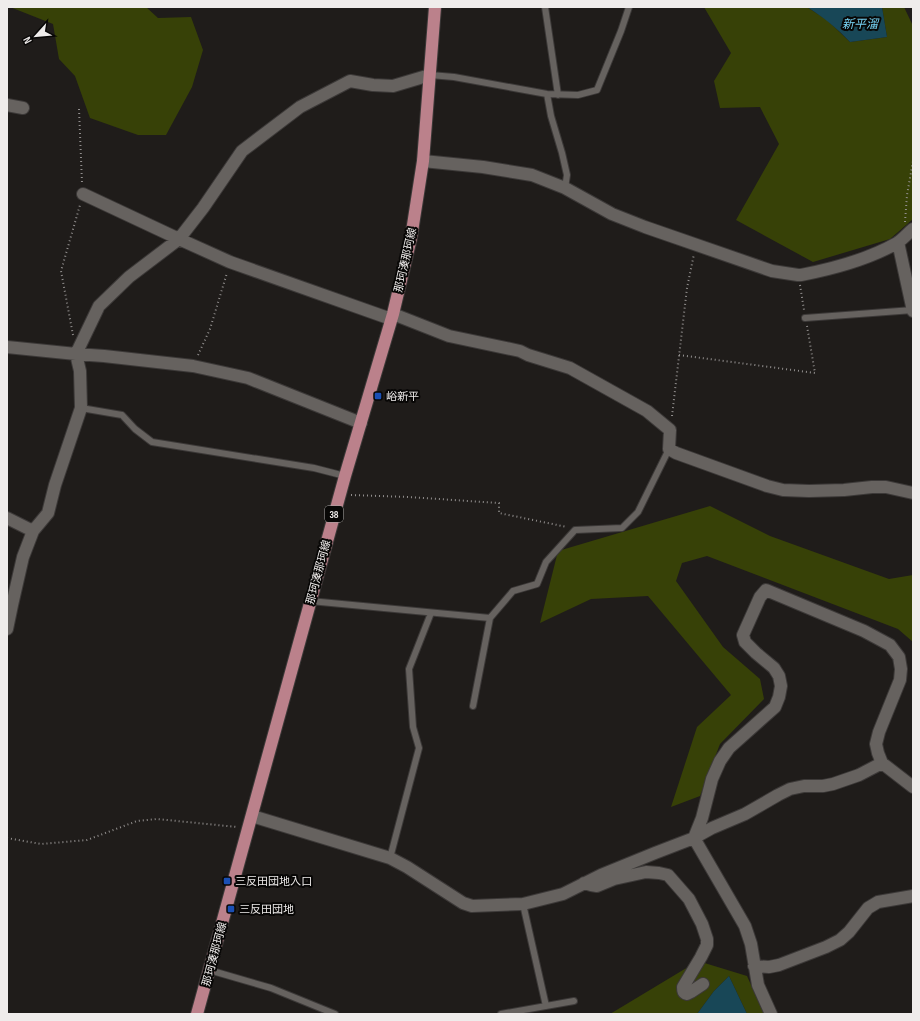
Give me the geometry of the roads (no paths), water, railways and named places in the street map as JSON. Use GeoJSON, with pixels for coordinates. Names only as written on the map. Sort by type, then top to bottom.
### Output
{"type":"FeatureCollection","features":[{"type":"Feature","properties":{"kind":"main road","name":"那珂湊那珂線"},"geometry":{"type":"LineString","coordinates":[[197,1014],[310,601],[392,317],[411,238],[423,161],[435,7]]}},
{"type":"Feature","properties":{"kind":"street"},"geometry":{"type":"LineString","coordinates":[[7,629],[23,557],[33,531],[48,513],[55,485],[81,408],[80,371],[76,354],[99,306],[128,277],[179,239],[203,208],[242,151],[300,107],[350,81],[373,85],[393,86],[430,75]]}},
{"type":"Feature","properties":{"kind":"street"},"geometry":{"type":"LineString","coordinates":[[7,105],[23,108]]}},
{"type":"Feature","properties":{"kind":"street"},"geometry":{"type":"LineString","coordinates":[[423,161],[483,167],[532,175],[565,188],[612,214],[645,227],[772,270],[798,275],[819,271],[870,256],[898,242],[909,227]]}},
{"type":"Feature","properties":{"kind":"street"},"geometry":{"type":"LineString","coordinates":[[83,194],[230,262],[449,336],[520,351],[528,355],[570,368],[647,411],[670,430],[669,449],[683,456],[782,490],[844,490],[886,487],[913,493]]}},
{"type":"Feature","properties":{"kind":"street"},"geometry":{"type":"LineString","coordinates":[[898,242],[913,310]]}},
{"type":"Feature","properties":{"kind":"street"},"geometry":{"type":"LineString","coordinates":[[7,347],[193,366],[248,378],[361,423]]}},
{"type":"Feature","properties":{"kind":"street"},"geometry":{"type":"LineString","coordinates":[[7,518],[33,531]]}},
{"type":"Feature","properties":{"kind":"street"},"geometry":{"type":"LineString","coordinates":[[694,838],[702,818],[712,779],[720,761],[729,748],[775,707],[779,698],[781,686],[779,676],[774,668],[745,642],[743,635],[760,597],[766,590],[864,631],[890,645],[899,657],[901,669],[900,680],[879,732],[876,744],[882,763],[913,787]]}},
{"type":"Feature","properties":{"kind":"street"},"geometry":{"type":"LineString","coordinates":[[252,816],[390,858],[407,867],[463,903],[472,906],[523,904],[564,894],[601,875],[694,838],[712,828],[745,814],[790,789],[804,786],[823,786],[834,784],[859,775],[882,763]]}},
{"type":"Feature","properties":{"kind":"street"},"geometry":{"type":"LineString","coordinates":[[694,838],[746,926],[751,944],[758,985],[771,1014]]}},
{"type":"Feature","properties":{"kind":"street"},"geometry":{"type":"LineString","coordinates":[[584,883],[591,886],[597,886],[614,879],[646,872],[659,872],[668,875],[689,899],[702,924],[707,940],[707,946],[683,987],[683,991],[687,994],[703,984]]}},
{"type":"Feature","properties":{"kind":"street"},"geometry":{"type":"LineString","coordinates":[[754,966],[769,967],[779,965],[826,947],[840,940],[849,932],[868,908],[878,902],[913,896]]}},
{"type":"Feature","properties":{"kind":"lane"},"geometry":{"type":"LineString","coordinates":[[545,7],[558,95]]}},
{"type":"Feature","properties":{"kind":"lane"},"geometry":{"type":"LineString","coordinates":[[430,75],[454,77],[558,95],[578,95],[597,90],[629,7]]}},
{"type":"Feature","properties":{"kind":"lane"},"geometry":{"type":"LineString","coordinates":[[547,94],[551,116],[567,174],[565,188]]}},
{"type":"Feature","properties":{"kind":"lane"},"geometry":{"type":"LineString","coordinates":[[806,318],[913,310]]}},
{"type":"Feature","properties":{"kind":"lane"},"geometry":{"type":"LineString","coordinates":[[81,408],[122,415],[135,429],[152,442],[314,468],[345,476]]}},
{"type":"Feature","properties":{"kind":"lane"},"geometry":{"type":"LineString","coordinates":[[473,706],[490,618],[513,591],[537,584],[546,562],[575,530],[622,528],[638,512],[669,449]]}},
{"type":"Feature","properties":{"kind":"lane"},"geometry":{"type":"LineString","coordinates":[[310,601],[490,618]]}},
{"type":"Feature","properties":{"kind":"lane"},"geometry":{"type":"LineString","coordinates":[[390,858],[419,748],[413,727],[409,669],[431,613]]}},
{"type":"Feature","properties":{"kind":"lane"},"geometry":{"type":"LineString","coordinates":[[523,904],[546,1006]]}},
{"type":"Feature","properties":{"kind":"lane"},"geometry":{"type":"LineString","coordinates":[[209,970],[271,988],[334,1014]]}},
{"type":"Feature","properties":{"kind":"lane"},"geometry":{"type":"LineString","coordinates":[[501,1014],[574,1001]]}},
{"type":"Feature","properties":{"kind":"water","name":"新平溜"},"geometry":{"type":"Polygon","coordinates":[[[807,7],[882,7],[887,37],[850,42],[830,23],[807,7]]]}},
{"type":"Feature","properties":{"kind":"water"},"geometry":{"type":"Polygon","coordinates":[[[729,976],[747,1014],[697,1014],[714,991],[729,976]]]}},
{"type":"Feature","properties":{"kind":"place","name":"峪新平"},"geometry":{"type":"Point","coordinates":[378,396]}},
{"type":"Feature","properties":{"kind":"place","name":"三反田団地入口"},"geometry":{"type":"Point","coordinates":[227,881]}},
{"type":"Feature","properties":{"kind":"place","name":"三反田団地"},"geometry":{"type":"Point","coordinates":[231,909]}}]}
